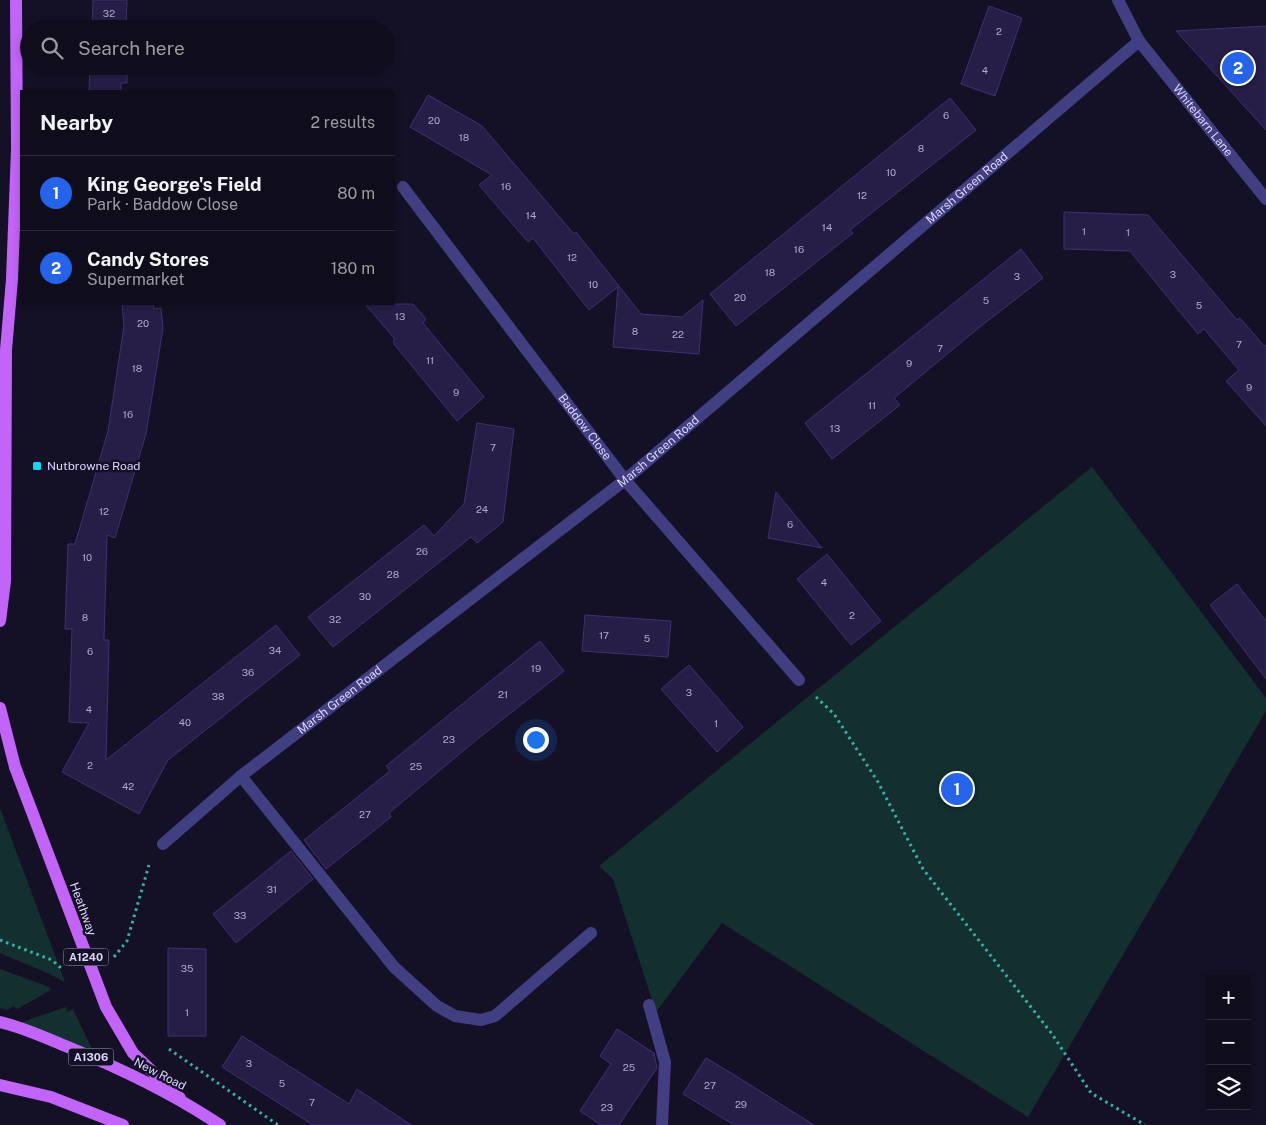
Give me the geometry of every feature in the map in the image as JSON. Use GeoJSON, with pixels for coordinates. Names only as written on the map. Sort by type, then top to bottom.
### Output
{"type":"FeatureCollection","features":[{"type":"Feature","properties":{"kind":"main road"},"geometry":{"type":"LineString","coordinates":[[0,621],[5,580],[3,350],[12,279],[16,150],[16,0]]}},
{"type":"Feature","properties":{"kind":"main road","name":"Heathway"},"geometry":{"type":"LineString","coordinates":[[0,708],[15,767],[106,1007],[133,1053],[180,1098]]}},
{"type":"Feature","properties":{"kind":"main road","name":"New Road"},"geometry":{"type":"LineString","coordinates":[[0,1022],[90,1056],[180,1098],[220,1125]]}},
{"type":"Feature","properties":{"kind":"main road"},"geometry":{"type":"LineString","coordinates":[[0,1085],[51,1097],[123,1125]]}},
{"type":"Feature","properties":{"kind":"street","name":"Whitebarn Lane"},"geometry":{"type":"LineString","coordinates":[[1118,0],[1139,41],[1266,199]]}},
{"type":"Feature","properties":{"kind":"street","name":"Marsh Green Road"},"geometry":{"type":"LineString","coordinates":[[163,844],[241,776],[625,480],[1139,41]]}},
{"type":"Feature","properties":{"kind":"street","name":"Baddow Close"},"geometry":{"type":"LineString","coordinates":[[403,187],[625,480],[799,680]]}},
{"type":"Feature","properties":{"kind":"street"},"geometry":{"type":"LineString","coordinates":[[241,776],[394,967],[437,1006],[455,1016],[481,1020],[495,1016],[591,932]]}},
{"type":"Feature","properties":{"kind":"street"},"geometry":{"type":"LineString","coordinates":[[648,1005],[665,1062],[662,1125]]}},
{"type":"Feature","properties":{"kind":"path"},"geometry":{"type":"LineString","coordinates":[[799,680],[834,714],[878,782],[923,869],[1052,1034],[1091,1093],[1145,1125]]}},
{"type":"Feature","properties":{"kind":"path"},"geometry":{"type":"LineString","coordinates":[[113,958],[127,941],[151,860],[163,844]]}},
{"type":"Feature","properties":{"kind":"path"},"geometry":{"type":"LineString","coordinates":[[0,940],[57,963],[65,976]]}},
{"type":"Feature","properties":{"kind":"path","name":"New Road"},"geometry":{"type":"LineString","coordinates":[[161,1043],[182,1060],[278,1125]]}},
{"type":"Feature","properties":{"kind":"green space"},"geometry":{"type":"Polygon","coordinates":[[[1092,467],[1266,698],[1266,711],[1028,1117],[722,923],[656,1012],[613,879],[599,866],[1092,467]]]}},
{"type":"Feature","properties":{"kind":"green space"},"geometry":{"type":"Polygon","coordinates":[[[0,808],[65,982],[0,953],[0,808]]]}},
{"type":"Feature","properties":{"kind":"green space"},"geometry":{"type":"Polygon","coordinates":[[[0,969],[49,987],[51,990],[17,1009],[14,1006],[7,1010],[0,1008],[0,969]]]}},
{"type":"Feature","properties":{"kind":"green space"},"geometry":{"type":"Polygon","coordinates":[[[66,1007],[67,1012],[73,1009],[93,1051],[93,1055],[16,1024],[66,1007]]]}},
{"type":"Feature","properties":{"kind":"building"},"geometry":{"type":"Polygon","coordinates":[[[93,0],[127,0],[126,20],[92,20],[93,0]]]}},
{"type":"Feature","properties":{"kind":"building"},"geometry":{"type":"Polygon","coordinates":[[[989,6],[1022,18],[995,96],[961,84],[989,6]]]}},
{"type":"Feature","properties":{"kind":"building"},"geometry":{"type":"Polygon","coordinates":[[[1266,26],[1266,130],[1176,31],[1266,26]]]}},
{"type":"Feature","properties":{"kind":"building"},"geometry":{"type":"Polygon","coordinates":[[[90,75],[127,75],[127,83],[121,83],[121,90],[89,90],[90,75]]]}},
{"type":"Feature","properties":{"kind":"building"},"geometry":{"type":"Polygon","coordinates":[[[428,95],[482,126],[574,234],[576,232],[641,314],[682,317],[703,300],[699,354],[613,347],[618,287],[589,310],[533,238],[528,242],[479,185],[492,175],[410,127],[428,95]]]}},
{"type":"Feature","properties":{"kind":"building"},"geometry":{"type":"Polygon","coordinates":[[[950,98],[976,130],[850,230],[853,233],[736,326],[710,294],[950,98]]]}},
{"type":"Feature","properties":{"kind":"building"},"geometry":{"type":"Polygon","coordinates":[[[1064,212],[1148,215],[1237,320],[1240,318],[1264,346],[1266,345],[1266,426],[1226,381],[1239,370],[1204,329],[1198,334],[1130,251],[1064,249],[1064,212]]]}},
{"type":"Feature","properties":{"kind":"building"},"geometry":{"type":"Polygon","coordinates":[[[1021,249],[1043,278],[981,326],[894,398],[900,405],[832,459],[805,423],[1021,249]]]}},
{"type":"Feature","properties":{"kind":"building"},"geometry":{"type":"Polygon","coordinates":[[[413,304],[426,319],[423,323],[484,397],[457,421],[394,344],[394,338],[366,305],[413,304]]]}},
{"type":"Feature","properties":{"kind":"building"},"geometry":{"type":"Polygon","coordinates":[[[122,305],[153,305],[154,309],[161,308],[163,328],[146,434],[115,538],[107,535],[104,640],[109,640],[106,760],[276,625],[300,655],[168,760],[139,814],[62,772],[89,723],[69,722],[72,629],[65,629],[68,544],[75,544],[108,431],[124,326],[122,305]]]}},
{"type":"Feature","properties":{"kind":"building"},"geometry":{"type":"Polygon","coordinates":[[[477,423],[514,429],[503,522],[477,543],[471,537],[333,647],[308,617],[424,525],[434,536],[464,504],[477,423]]]}},
{"type":"Feature","properties":{"kind":"building"},"geometry":{"type":"Polygon","coordinates":[[[776,492],[822,548],[768,538],[776,492]]]}},
{"type":"Feature","properties":{"kind":"building"},"geometry":{"type":"Polygon","coordinates":[[[827,554],[881,621],[851,645],[797,579],[827,554]]]}},
{"type":"Feature","properties":{"kind":"building"},"geometry":{"type":"Polygon","coordinates":[[[1237,584],[1266,621],[1266,679],[1210,605],[1237,584]]]}},
{"type":"Feature","properties":{"kind":"building"},"geometry":{"type":"Polygon","coordinates":[[[585,615],[671,621],[668,657],[582,651],[585,615]]]}},
{"type":"Feature","properties":{"kind":"building"},"geometry":{"type":"Polygon","coordinates":[[[540,641],[564,671],[475,741],[389,813],[391,817],[326,869],[304,840],[390,771],[386,766],[540,641]]]}},
{"type":"Feature","properties":{"kind":"building"},"geometry":{"type":"Polygon","coordinates":[[[689,665],[743,727],[717,752],[661,689],[689,665]]]}},
{"type":"Feature","properties":{"kind":"building"},"geometry":{"type":"Polygon","coordinates":[[[291,851],[313,879],[236,943],[213,914],[291,851]]]}},
{"type":"Feature","properties":{"kind":"building"},"geometry":{"type":"Polygon","coordinates":[[[168,948],[206,949],[206,1036],[168,1036],[168,948]]]}},
{"type":"Feature","properties":{"kind":"building"},"geometry":{"type":"Polygon","coordinates":[[[617,1029],[654,1053],[657,1068],[619,1125],[601,1125],[580,1111],[611,1064],[600,1056],[617,1029]]]}},
{"type":"Feature","properties":{"kind":"building"},"geometry":{"type":"Polygon","coordinates":[[[242,1036],[349,1104],[357,1089],[411,1125],[313,1125],[222,1067],[242,1036]]]}},
{"type":"Feature","properties":{"kind":"building"},"geometry":{"type":"Polygon","coordinates":[[[706,1058],[814,1125],[734,1125],[683,1094],[706,1058]]]}},
{"type":"Feature","properties":{"kind":"place","name":"Candy Stores"},"geometry":{"type":"Point","coordinates":[1238,68]}},
{"type":"Feature","properties":{"kind":"place","name":"Nutbrowne Road"},"geometry":{"type":"Point","coordinates":[37,466]}},
{"type":"Feature","properties":{"kind":"place","name":"King George's Field"},"geometry":{"type":"Point","coordinates":[957,789]}}]}
